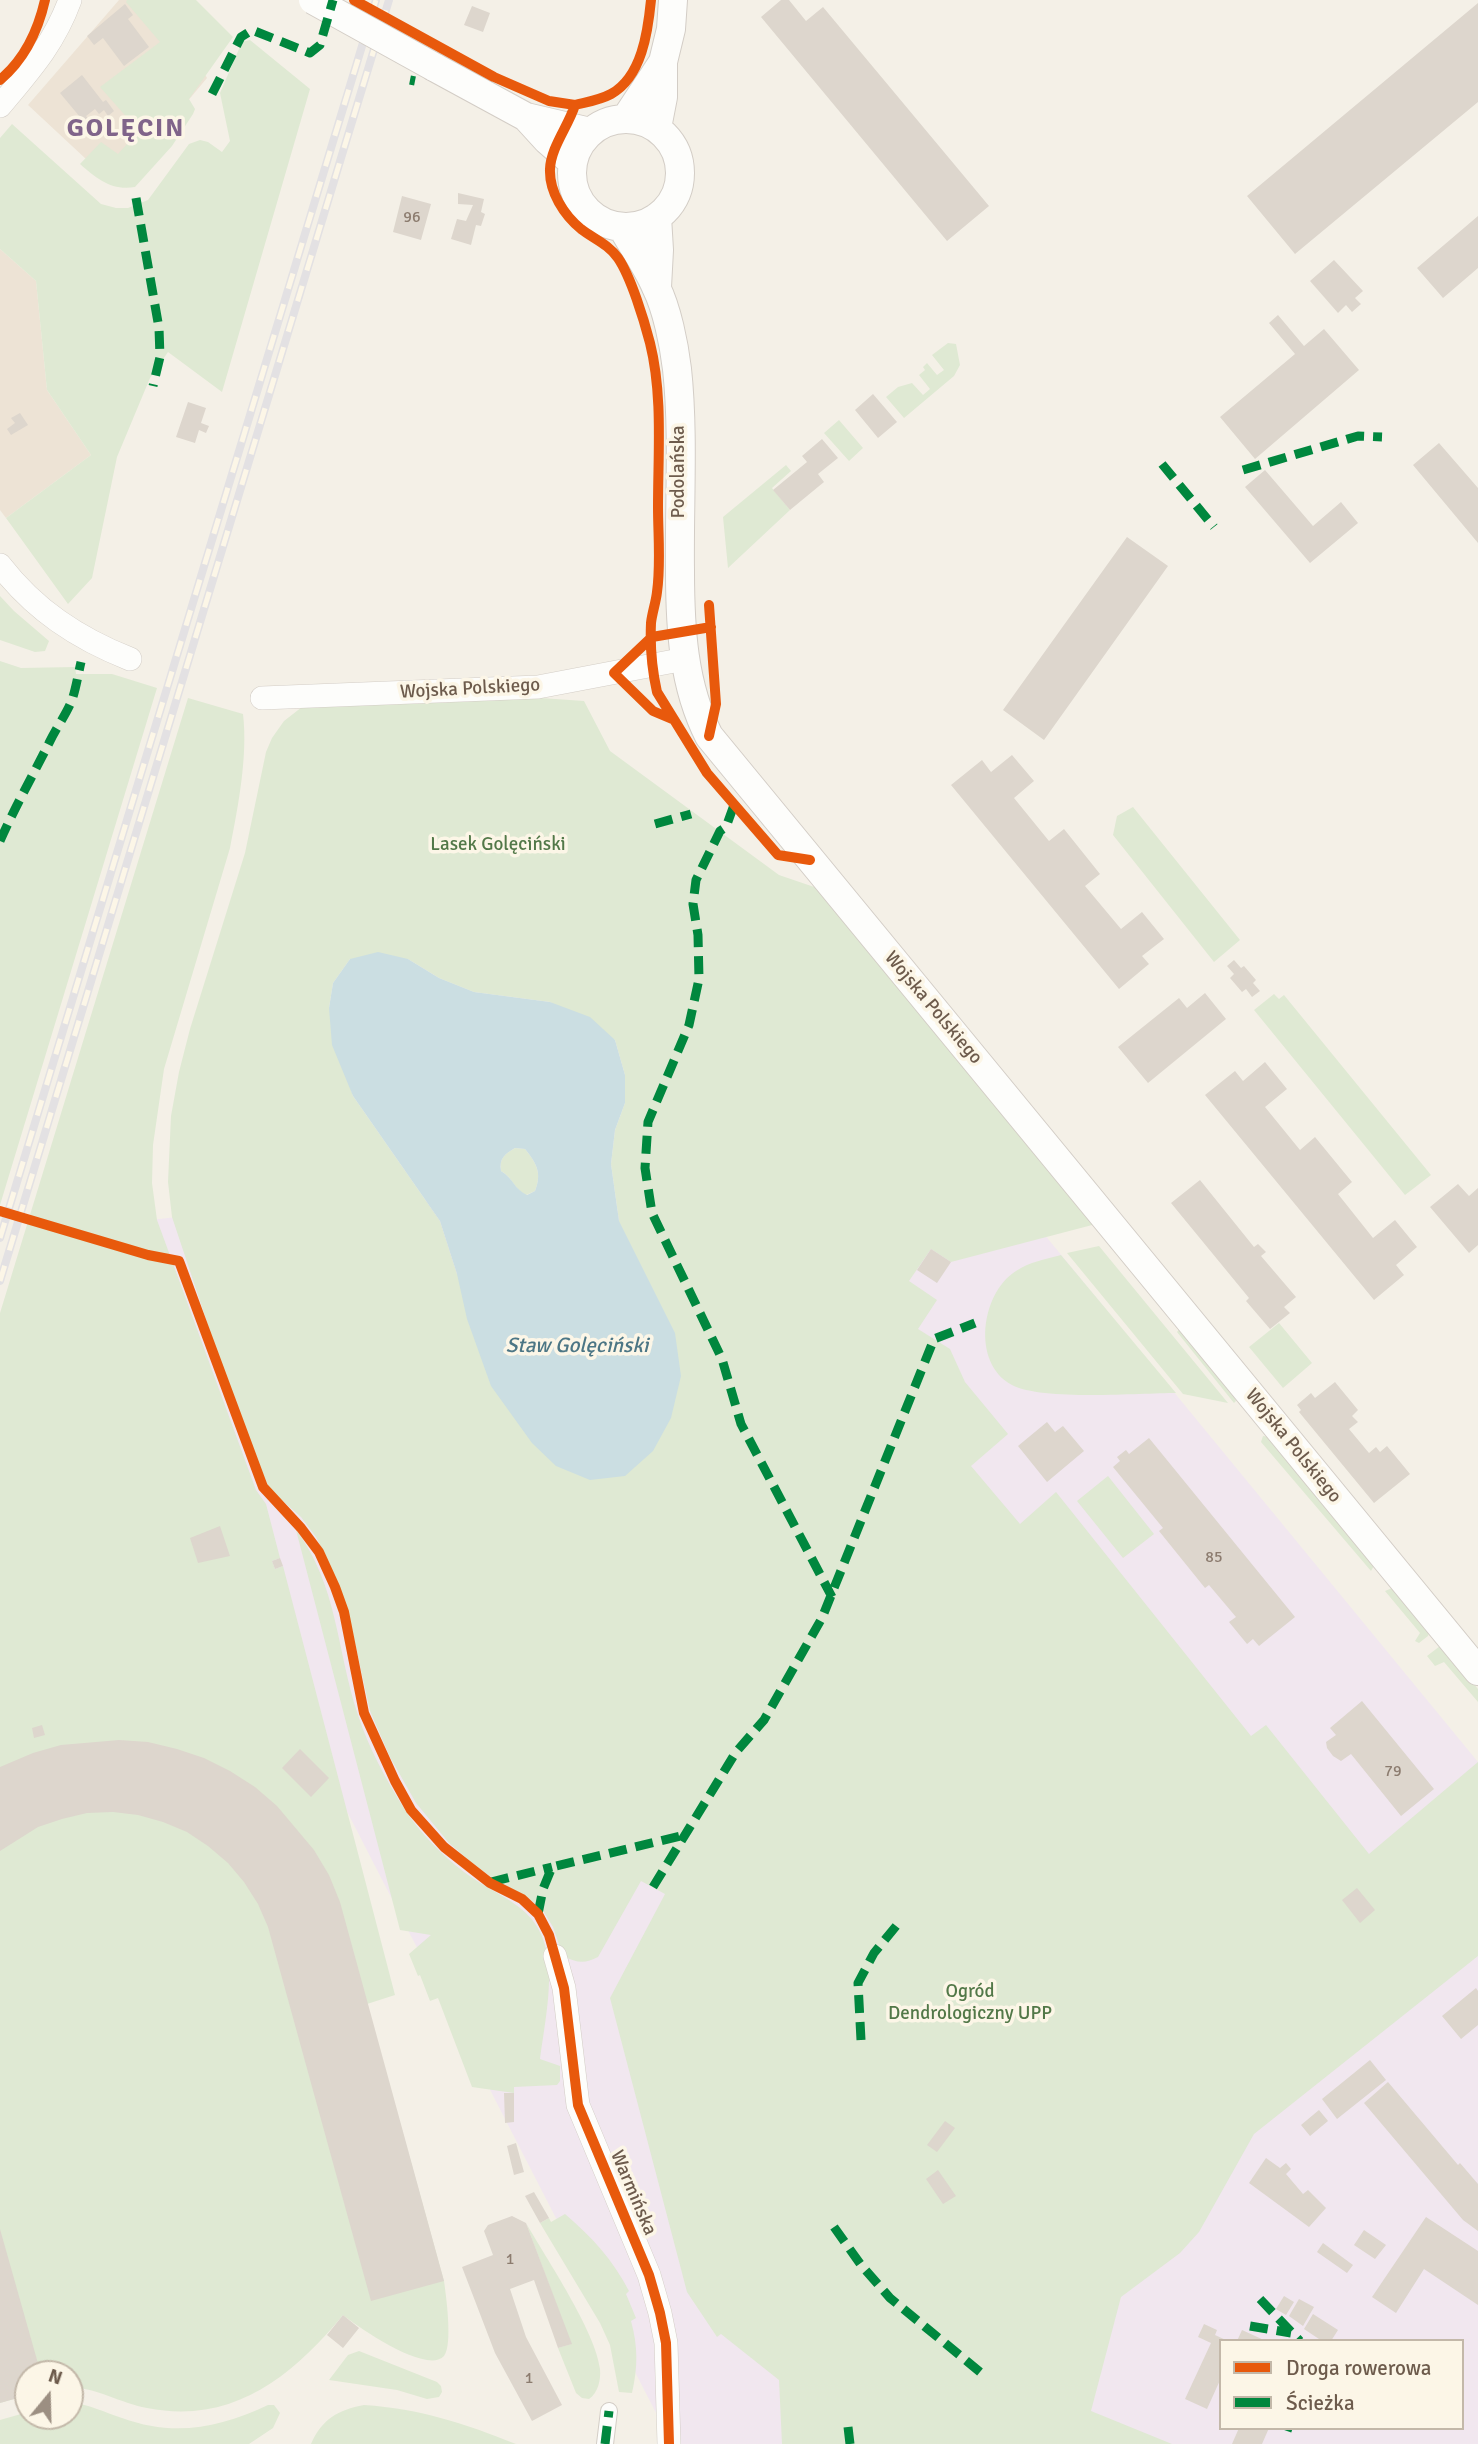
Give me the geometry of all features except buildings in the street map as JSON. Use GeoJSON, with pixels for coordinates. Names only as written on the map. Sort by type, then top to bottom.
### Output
{"type":"FeatureCollection","features":[{"type":"Feature","properties":{"kind":"street"},"geometry":{"type":"LineString","coordinates":[[0,106],[43,55],[70,0]]}},
{"type":"Feature","properties":{"kind":"street"},"geometry":{"type":"LineString","coordinates":[[313,0],[526,117],[590,132]]}},
{"type":"Feature","properties":{"kind":"street"},"geometry":{"type":"LineString","coordinates":[[657,128],[663,97],[663,62],[671,29],[673,0]]}},
{"type":"Feature","properties":{"kind":"street"},"geometry":{"type":"LineString","coordinates":[[626,118],[663,62]]}},
{"type":"Feature","properties":{"kind":"street"},"geometry":{"type":"LineString","coordinates":[[526,117],[572,162]]}},
{"type":"Feature","properties":{"kind":"street"},"geometry":{"type":"LineString","coordinates":[[626,118],[657,128],[675,151],[679,165],[679,180],[668,206],[657,217],[622,227],[607,224],[593,216],[582,205],[571,177],[572,162],[579,146],[590,132],[612,120],[626,118]]}},
{"type":"Feature","properties":{"kind":"street","name":"Podolańska"},"geometry":{"type":"LineString","coordinates":[[657,217],[657,287]]}},
{"type":"Feature","properties":{"kind":"street","name":"Podolańska"},"geometry":{"type":"LineString","coordinates":[[622,227],[657,287],[677,368],[680,619],[685,659]]}},
{"type":"Feature","properties":{"kind":"street"},"geometry":{"type":"LineString","coordinates":[[0,565],[22,591],[58,623],[130,659]]}},
{"type":"Feature","properties":{"kind":"street","name":"Wojska Polskiego"},"geometry":{"type":"LineString","coordinates":[[262,698],[538,688],[685,659],[698,713],[717,746],[1478,1671]]}},
{"type":"Feature","properties":{"kind":"street","name":"Warmińska"},"geometry":{"type":"LineString","coordinates":[[555,1956],[564,1988],[578,2105],[649,2275],[660,2313],[666,2343],[669,2444]]}},
{"type":"Feature","properties":{"kind":"street"},"geometry":{"type":"LineString","coordinates":[[605,2444],[609,2411]]}},
{"type":"Feature","properties":{"kind":"shaded area"},"geometry":{"type":"Polygon","coordinates":[[[119,0],[152,0],[188,44],[207,78],[119,183],[101,173],[28,105],[119,0]]]}},
{"type":"Feature","properties":{"kind":"shaded area"},"geometry":{"type":"Polygon","coordinates":[[[0,249],[36,281],[47,390],[91,455],[6,518],[0,510],[0,249]]]}},
{"type":"Feature","properties":{"kind":"shaded area"},"geometry":{"type":"Polygon","coordinates":[[[355,1197],[1044,1234],[1478,1762],[1478,2444],[672,2444],[299,1718],[88,1227],[355,1197]]]}},
{"type":"Feature","properties":{"kind":"green space"},"geometry":{"type":"Polygon","coordinates":[[[127,0],[196,0],[233,37],[189,99],[195,109],[172,146],[135,187],[127,188],[105,183],[80,164],[101,142],[118,154],[139,131],[100,87],[160,42],[127,0]]]}},
{"type":"Feature","properties":{"kind":"green space"},"geometry":{"type":"Polygon","coordinates":[[[250,40],[310,89],[222,392],[168,352],[150,378],[117,457],[92,578],[68,604],[6,518],[91,455],[47,390],[36,281],[0,249],[0,138],[12,124],[101,204],[128,208],[148,200],[189,144],[200,140],[222,152],[230,141],[220,93],[242,42],[250,40]]]}},
{"type":"Feature","properties":{"kind":"green space"},"geometry":{"type":"Polygon","coordinates":[[[948,343],[956,344],[960,365],[954,376],[904,418],[886,397],[898,387],[912,383],[923,395],[930,389],[919,375],[925,370],[923,367],[927,363],[937,375],[944,370],[932,355],[948,343]]]}},
{"type":"Feature","properties":{"kind":"green space"},"geometry":{"type":"Polygon","coordinates":[[[839,420],[863,448],[849,461],[824,433],[839,420]]]}},
{"type":"Feature","properties":{"kind":"green space"},"geometry":{"type":"Polygon","coordinates":[[[786,465],[791,471],[772,488],[790,510],[728,568],[723,517],[786,465]]]}},
{"type":"Feature","properties":{"kind":"green space"},"geometry":{"type":"Polygon","coordinates":[[[0,596],[49,641],[45,651],[35,652],[0,640],[0,596]]]}},
{"type":"Feature","properties":{"kind":"green space"},"geometry":{"type":"Polygon","coordinates":[[[0,661],[21,668],[75,667],[76,674],[112,674],[157,688],[0,1205],[0,661]]]}},
{"type":"Feature","properties":{"kind":"green space"},"geometry":{"type":"Polygon","coordinates":[[[188,698],[243,714],[243,764],[230,848],[164,1069],[153,1145],[152,1183],[157,1220],[256,1490],[266,1504],[280,1558],[272,1561],[275,1569],[283,1566],[395,1995],[367,2004],[444,2281],[448,2342],[444,2356],[435,2360],[409,2355],[343,2315],[303,2358],[281,2376],[258,2391],[233,2402],[206,2409],[178,2411],[147,2408],[84,2389],[84,2360],[14,2360],[14,2399],[0,2403],[0,1313],[188,698]]]}},
{"type":"Feature","properties":{"kind":"green space"},"geometry":{"type":"Polygon","coordinates":[[[541,698],[584,701],[610,751],[779,875],[820,889],[1096,1224],[951,1262],[931,1249],[909,1281],[937,1300],[918,1329],[950,1349],[965,1382],[1008,1434],[971,1466],[1020,1524],[1056,1492],[1251,1736],[1266,1725],[1369,1854],[1478,1762],[1478,1956],[1254,2134],[1199,2232],[1180,2253],[1121,2297],[1091,2411],[1172,2444],[782,2444],[779,2380],[721,2334],[717,2337],[687,2292],[610,1998],[665,1894],[641,1881],[598,1957],[585,1962],[577,1961],[563,1956],[553,1927],[542,1909],[527,1897],[491,1877],[449,1843],[416,1803],[390,1757],[370,1711],[348,1611],[328,1560],[301,1517],[267,1484],[217,1352],[172,1217],[168,1182],[171,1116],[190,1029],[245,853],[266,752],[272,738],[284,721],[302,707],[541,698]],[[350,959],[333,983],[329,1008],[353,1096],[440,1221],[457,1274],[619,1221],[611,1164],[615,1130],[625,1103],[625,1075],[615,1040],[550,1002],[474,992],[439,978],[408,959],[350,959]]]}},
{"type":"Feature","properties":{"kind":"green space"},"geometry":{"type":"Polygon","coordinates":[[[1133,807],[1240,940],[1214,962],[1113,835],[1117,816],[1133,807]]]}},
{"type":"Feature","properties":{"kind":"green space"},"geometry":{"type":"Polygon","coordinates":[[[1274,994],[1279,999],[1284,995],[1431,1175],[1405,1195],[1254,1010],[1274,994]]]}},
{"type":"Feature","properties":{"kind":"green space"},"geometry":{"type":"Polygon","coordinates":[[[515,1148],[525,1149],[537,1169],[535,1191],[526,1195],[501,1171],[504,1157],[515,1148]]]}},
{"type":"Feature","properties":{"kind":"green space"},"geometry":{"type":"Polygon","coordinates":[[[1099,1246],[1228,1403],[1183,1394],[1067,1253],[1099,1246]]]}},
{"type":"Feature","properties":{"kind":"green space"},"geometry":{"type":"Polygon","coordinates":[[[1061,1255],[1176,1393],[1045,1393],[1012,1385],[999,1375],[990,1361],[986,1345],[989,1311],[995,1295],[1004,1281],[1016,1271],[1061,1255]]]}},
{"type":"Feature","properties":{"kind":"green space"},"geometry":{"type":"Polygon","coordinates":[[[1279,1323],[1312,1363],[1283,1388],[1249,1347],[1279,1323]]]}},
{"type":"Feature","properties":{"kind":"green space"},"geometry":{"type":"Polygon","coordinates":[[[1181,1327],[1229,1385],[1236,1401],[1234,1403],[1177,1332],[1181,1327]]]}},
{"type":"Feature","properties":{"kind":"green space"},"geometry":{"type":"Polygon","coordinates":[[[1263,1436],[1270,1437],[1375,1564],[1371,1571],[1261,1442],[1263,1436]]]}},
{"type":"Feature","properties":{"kind":"green space"},"geometry":{"type":"Polygon","coordinates":[[[1108,1476],[1154,1534],[1123,1558],[1077,1501],[1108,1476]]]}},
{"type":"Feature","properties":{"kind":"green space"},"geometry":{"type":"Polygon","coordinates":[[[296,1530],[310,1551],[329,1596],[351,1692],[362,1727],[378,1764],[398,1799],[417,1827],[440,1851],[464,1872],[528,1915],[544,1941],[549,1983],[540,2059],[560,2066],[560,2081],[557,2085],[514,2087],[514,2093],[472,2087],[438,1998],[430,2001],[420,1975],[418,1976],[409,1954],[431,1935],[400,1930],[296,1530]]]}},
{"type":"Feature","properties":{"kind":"green space"},"geometry":{"type":"Polygon","coordinates":[[[1392,1588],[1430,1631],[1419,1643],[1415,1641],[1420,1633],[1385,1591],[1392,1588]]]}},
{"type":"Feature","properties":{"kind":"green space"},"geometry":{"type":"Polygon","coordinates":[[[1440,1646],[1478,1689],[1478,1702],[1444,1662],[1435,1666],[1427,1656],[1440,1646]]]}},
{"type":"Feature","properties":{"kind":"green space"},"geometry":{"type":"Polygon","coordinates":[[[565,2214],[601,2250],[629,2291],[626,2294],[636,2318],[631,2321],[636,2357],[632,2393],[619,2392],[610,2345],[600,2323],[540,2223],[549,2218],[551,2222],[565,2214]]]}},
{"type":"Feature","properties":{"kind":"green space"},"geometry":{"type":"Polygon","coordinates":[[[526,2223],[590,2336],[600,2369],[597,2390],[589,2399],[576,2393],[558,2348],[571,2344],[526,2223]]]}},
{"type":"Feature","properties":{"kind":"green space"},"geometry":{"type":"Polygon","coordinates":[[[359,2351],[437,2382],[442,2392],[439,2397],[427,2399],[397,2390],[329,2380],[348,2355],[359,2351]]]}},
{"type":"Feature","properties":{"kind":"green space"},"geometry":{"type":"Polygon","coordinates":[[[84,2405],[141,2424],[178,2428],[214,2424],[268,2405],[274,2405],[280,2413],[273,2428],[249,2444],[0,2444],[0,2420],[14,2416],[14,2430],[84,2430],[84,2405]]]}},
{"type":"Feature","properties":{"kind":"green space"},"geometry":{"type":"Polygon","coordinates":[[[364,2405],[442,2418],[516,2444],[311,2444],[320,2428],[332,2417],[364,2405]]]}},
{"type":"Feature","properties":{"kind":"water","name":"Staw Golęciński"},"geometry":{"type":"Polygon","coordinates":[[[378,952],[408,959],[439,978],[474,992],[550,1002],[590,1017],[615,1040],[625,1075],[625,1103],[615,1130],[611,1164],[619,1221],[675,1333],[681,1376],[671,1418],[653,1451],[625,1476],[590,1480],[556,1466],[532,1443],[491,1386],[467,1319],[457,1274],[440,1221],[353,1096],[332,1045],[329,1008],[333,983],[350,959],[378,952]],[[515,1148],[508,1152],[502,1160],[501,1171],[527,1195],[535,1191],[538,1174],[525,1149],[515,1148]]]}},
{"type":"Feature","properties":{"kind":"railway"},"geometry":{"type":"LineString","coordinates":[[0,1238],[376,0]]}},
{"type":"Feature","properties":{"kind":"railway"},"geometry":{"type":"LineString","coordinates":[[0,1281],[389,0]]}},
{"type":"Feature","properties":{"kind":"marked path"},"geometry":{"type":"LineString","coordinates":[[212,94],[241,37],[252,30],[310,53],[320,45],[333,0]]}},
{"type":"Feature","properties":{"kind":"marked path"},"geometry":{"type":"LineString","coordinates":[[410,80],[415,81]]}},
{"type":"Feature","properties":{"kind":"marked path"},"geometry":{"type":"LineString","coordinates":[[136,198],[159,328],[160,357],[153,386]]}},
{"type":"Feature","properties":{"kind":"marked path"},"geometry":{"type":"LineString","coordinates":[[1243,470],[1358,436],[1382,437]]}},
{"type":"Feature","properties":{"kind":"marked path"},"geometry":{"type":"LineString","coordinates":[[1162,464],[1214,527]]}},
{"type":"Feature","properties":{"kind":"marked path"},"geometry":{"type":"LineString","coordinates":[[0,841],[70,706],[81,662]]}},
{"type":"Feature","properties":{"kind":"marked path"},"geometry":{"type":"LineString","coordinates":[[734,805],[726,827],[720,831],[696,880],[693,904],[698,935],[699,979],[689,1025],[648,1122],[645,1168],[652,1213],[722,1359],[741,1424],[832,1597]]}},
{"type":"Feature","properties":{"kind":"marked path"},"geometry":{"type":"LineString","coordinates":[[655,824],[691,814]]}},
{"type":"Feature","properties":{"kind":"marked path"},"geometry":{"type":"LineString","coordinates":[[653,1887],[736,1752],[764,1720],[822,1618],[934,1339],[975,1323]]}},
{"type":"Feature","properties":{"kind":"marked path"},"geometry":{"type":"LineString","coordinates":[[538,1914],[543,1889],[552,1867],[685,1835]]}},
{"type":"Feature","properties":{"kind":"marked path"},"geometry":{"type":"LineString","coordinates":[[491,1882],[552,1867]]}},
{"type":"Feature","properties":{"kind":"marked path"},"geometry":{"type":"LineString","coordinates":[[861,2040],[858,1983],[874,1953],[897,1925]]}},
{"type":"Feature","properties":{"kind":"marked path"},"geometry":{"type":"LineString","coordinates":[[834,2227],[861,2265],[890,2298],[985,2376]]}},
{"type":"Feature","properties":{"kind":"marked path"},"geometry":{"type":"LineString","coordinates":[[1260,2299],[1298,2339]]}},
{"type":"Feature","properties":{"kind":"marked path"},"geometry":{"type":"LineString","coordinates":[[1250,2326],[1291,2333]]}},
{"type":"Feature","properties":{"kind":"marked path"},"geometry":{"type":"LineString","coordinates":[[605,2444],[609,2411]]}},
{"type":"Feature","properties":{"kind":"marked path"},"geometry":{"type":"LineString","coordinates":[[848,2427],[850,2444]]}},
{"type":"Feature","properties":{"kind":"cycle path"},"geometry":{"type":"LineString","coordinates":[[0,80],[17,63],[29,44],[39,23],[45,0]]}},
{"type":"Feature","properties":{"kind":"cycle path"},"geometry":{"type":"LineString","coordinates":[[354,0],[494,77],[549,101],[575,105]]}},
{"type":"Feature","properties":{"kind":"cycle path"},"geometry":{"type":"LineString","coordinates":[[651,0],[642,52],[630,76],[611,94],[575,105],[553,153],[550,178],[555,194],[569,217],[610,249],[623,266],[650,343],[657,383],[659,424],[659,571],[651,631],[657,692],[707,773],[778,855],[810,860]]}},
{"type":"Feature","properties":{"kind":"cycle path"},"geometry":{"type":"LineString","coordinates":[[709,605],[716,704],[709,736]]}},
{"type":"Feature","properties":{"kind":"cycle path"},"geometry":{"type":"LineString","coordinates":[[672,719],[653,711],[614,673],[652,637],[711,627]]}},
{"type":"Feature","properties":{"kind":"cycle path"},"geometry":{"type":"LineString","coordinates":[[0,1211],[148,1255],[179,1261],[263,1487],[319,1552],[335,1587],[344,1612],[364,1713],[395,1781],[411,1810],[444,1847],[490,1883],[522,1899],[538,1914],[549,1935],[564,1988],[578,2105],[649,2275],[660,2313],[666,2343],[669,2444]]}},
{"type":"Feature","properties":{"kind":"district","name":"GOLĘCIN"},"geometry":{"type":"Point","coordinates":[126,129]}},
{"type":"Feature","properties":{"kind":"park label","name":"Lasek Golęciński"},"geometry":{"type":"Point","coordinates":[498,845]}},
{"type":"Feature","properties":{"kind":"park label","name":"Ogród Dendrologiczny UPP"},"geometry":{"type":"Point","coordinates":[970,2003]}}]}
